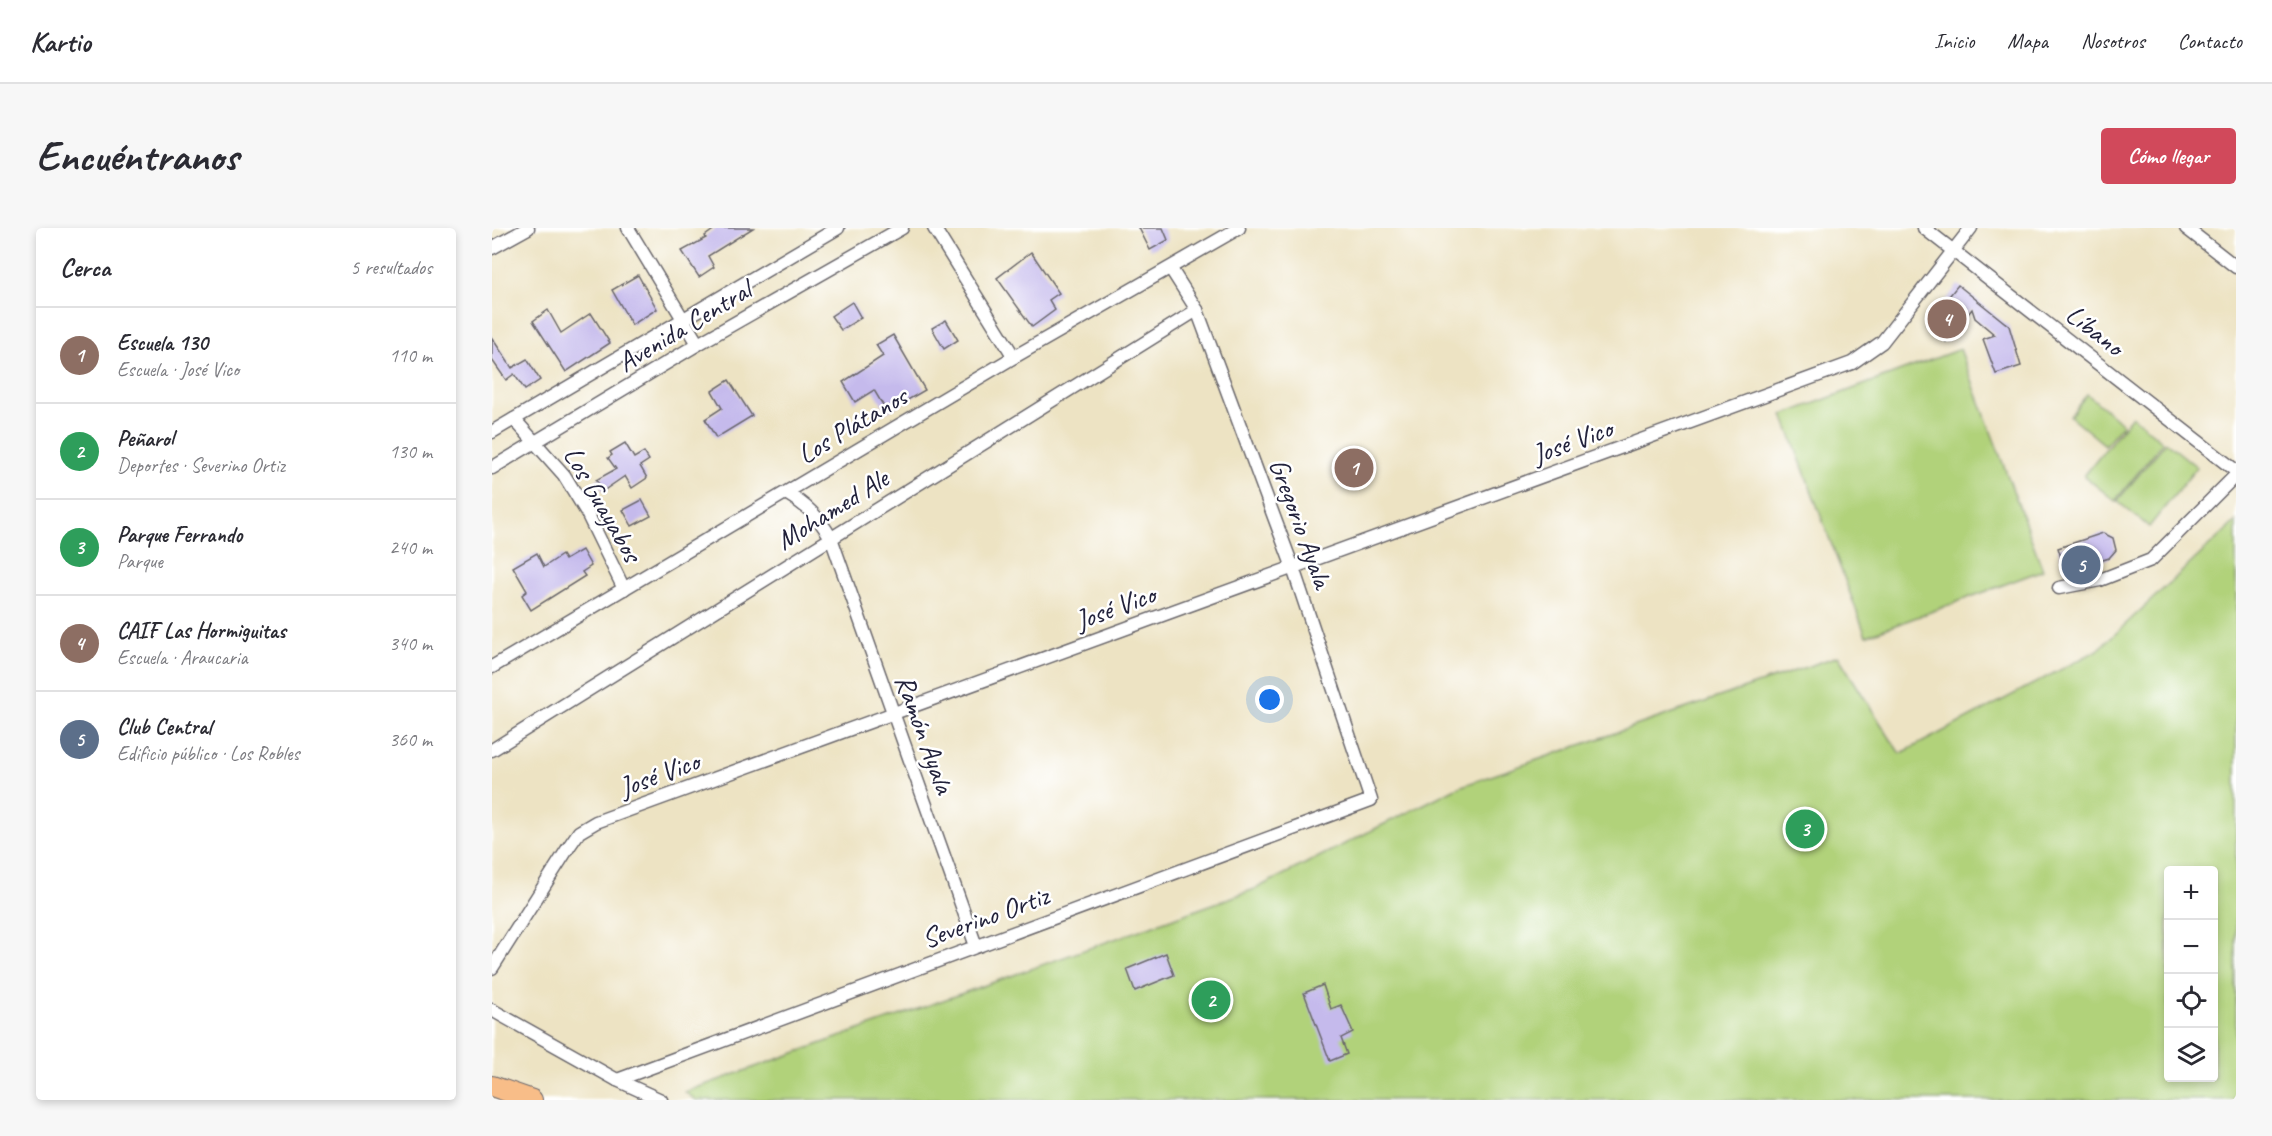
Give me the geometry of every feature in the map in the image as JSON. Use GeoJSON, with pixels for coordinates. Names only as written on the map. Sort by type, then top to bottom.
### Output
{"type":"FeatureCollection","features":[{"type":"Feature","properties":{"kind":"highway"},"geometry":{"type":"LineString","coordinates":[[492,1086],[532,1100]]}},
{"type":"Feature","properties":{"kind":"street"},"geometry":{"type":"LineString","coordinates":[[492,248],[528,228]]}},
{"type":"Feature","properties":{"kind":"street"},"geometry":{"type":"LineString","coordinates":[[628,228],[698,344]]}},
{"type":"Feature","properties":{"kind":"street","name":"Avenida Central"},"geometry":{"type":"LineString","coordinates":[[492,432],[838,228]]}},
{"type":"Feature","properties":{"kind":"street","name":"Avenida Central"},"geometry":{"type":"LineString","coordinates":[[492,468],[698,344],[902,228]]}},
{"type":"Feature","properties":{"kind":"street"},"geometry":{"type":"LineString","coordinates":[[934,228],[1014,357]]}},
{"type":"Feature","properties":{"kind":"street","name":"Los Plátanos"},"geometry":{"type":"LineString","coordinates":[[492,667],[1014,357],[1239,228]]}},
{"type":"Feature","properties":{"kind":"street","name":"Líbano"},"geometry":{"type":"LineString","coordinates":[[1924,228],[2236,473]]}},
{"type":"Feature","properties":{"kind":"street","name":"José Vico"},"geometry":{"type":"LineString","coordinates":[[492,968],[579,832],[596,822],[1852,363],[1882,342],[1971,228]]}},
{"type":"Feature","properties":{"kind":"street"},"geometry":{"type":"LineString","coordinates":[[2186,228],[2236,267]]}},
{"type":"Feature","properties":{"kind":"street","name":"Gregorio Ayala"},"geometry":{"type":"LineString","coordinates":[[1171,269],[1197,310],[1293,568],[1371,800]]}},
{"type":"Feature","properties":{"kind":"street","name":"Mohamed Ale"},"geometry":{"type":"LineString","coordinates":[[492,750],[1197,310]]}},
{"type":"Feature","properties":{"kind":"street","name":"Los Guayabos"},"geometry":{"type":"LineString","coordinates":[[514,418],[564,475],[586,511],[624,589]]}},
{"type":"Feature","properties":{"kind":"street"},"geometry":{"type":"LineString","coordinates":[[2059,588],[2100,580],[2151,560],[2236,473]]}},
{"type":"Feature","properties":{"kind":"street","name":"Ramón Ayala"},"geometry":{"type":"LineString","coordinates":[[786,493],[805,504],[820,520],[831,538],[891,714],[976,946]]}},
{"type":"Feature","properties":{"kind":"street","name":"Severino Ortiz"},"geometry":{"type":"LineString","coordinates":[[617,1080],[1371,800]]}},
{"type":"Feature","properties":{"kind":"street"},"geometry":{"type":"LineString","coordinates":[[492,1010],[617,1080],[661,1100]]}},
{"type":"Feature","properties":{"kind":"green space"},"geometry":{"type":"Polygon","coordinates":[[[1960,349],[2043,570],[1866,636],[1783,415],[1960,349]]]}},
{"type":"Feature","properties":{"kind":"green space"},"geometry":{"type":"Polygon","coordinates":[[[2087,394],[2123,424],[2105,445],[2070,416],[2087,394]]]}},
{"type":"Feature","properties":{"kind":"green space"},"geometry":{"type":"Polygon","coordinates":[[[2132,416],[2163,442],[2115,501],[2084,476],[2132,416]]]}},
{"type":"Feature","properties":{"kind":"green space"},"geometry":{"type":"Polygon","coordinates":[[[2166,442],[2197,467],[2149,527],[2117,501],[2166,442]]]}},
{"type":"Feature","properties":{"kind":"green space"},"geometry":{"type":"Polygon","coordinates":[[[2236,521],[2236,1100],[696,1100],[685,1092],[1255,889],[1456,788],[1838,656],[1900,754],[2098,650],[2236,521]]]}},
{"type":"Feature","properties":{"kind":"building"},"geometry":{"type":"Polygon","coordinates":[[[716,228],[753,228],[708,256],[714,267],[699,277],[682,251],[706,238],[705,236],[716,228]]]}},
{"type":"Feature","properties":{"kind":"building"},"geometry":{"type":"Polygon","coordinates":[[[1139,228],[1163,228],[1168,240],[1150,250],[1139,228]]]}},
{"type":"Feature","properties":{"kind":"building"},"geometry":{"type":"Polygon","coordinates":[[[1031,252],[1059,293],[1049,300],[1055,310],[1032,327],[997,278],[1031,252]]]}},
{"type":"Feature","properties":{"kind":"building"},"geometry":{"type":"Polygon","coordinates":[[[638,275],[657,309],[632,325],[612,290],[638,275]]]}},
{"type":"Feature","properties":{"kind":"building"},"geometry":{"type":"Polygon","coordinates":[[[1958,285],[2009,326],[2021,366],[1996,374],[1983,339],[1995,335],[1975,318],[1972,309],[1946,342],[1926,325],[1958,285]]]}},
{"type":"Feature","properties":{"kind":"building"},"geometry":{"type":"Polygon","coordinates":[[[852,302],[861,318],[841,330],[831,316],[852,302]]]}},
{"type":"Feature","properties":{"kind":"building"},"geometry":{"type":"Polygon","coordinates":[[[548,310],[561,333],[591,313],[610,343],[566,372],[533,321],[548,310]]]}},
{"type":"Feature","properties":{"kind":"building"},"geometry":{"type":"Polygon","coordinates":[[[946,320],[958,340],[944,349],[932,328],[946,320]]]}},
{"type":"Feature","properties":{"kind":"building"},"geometry":{"type":"Polygon","coordinates":[[[893,335],[925,390],[887,412],[874,390],[855,402],[843,382],[883,356],[876,345],[893,335]]]}},
{"type":"Feature","properties":{"kind":"building"},"geometry":{"type":"Polygon","coordinates":[[[492,338],[512,368],[527,359],[540,380],[525,390],[514,374],[506,380],[492,360],[492,338]]]}},
{"type":"Feature","properties":{"kind":"building"},"geometry":{"type":"Polygon","coordinates":[[[729,380],[752,416],[716,438],[705,419],[722,408],[712,391],[729,380]]]}},
{"type":"Feature","properties":{"kind":"building"},"geometry":{"type":"Polygon","coordinates":[[[625,443],[634,458],[644,452],[649,460],[640,466],[647,478],[632,488],[625,476],[603,491],[596,480],[616,469],[608,458],[612,455],[610,452],[625,443]]]}},
{"type":"Feature","properties":{"kind":"building"},"geometry":{"type":"Polygon","coordinates":[[[642,500],[651,516],[632,526],[623,510],[642,500]]]}},
{"type":"Feature","properties":{"kind":"building"},"geometry":{"type":"Polygon","coordinates":[[[2103,533],[2113,538],[2116,550],[2109,558],[2066,572],[2058,548],[2103,533]]]}},
{"type":"Feature","properties":{"kind":"building"},"geometry":{"type":"Polygon","coordinates":[[[582,550],[591,566],[582,572],[585,576],[531,610],[522,595],[527,591],[513,567],[537,553],[544,567],[562,555],[565,560],[582,550]]]}},
{"type":"Feature","properties":{"kind":"building"},"geometry":{"type":"Polygon","coordinates":[[[1166,953],[1174,975],[1135,991],[1127,969],[1166,953]]]}},
{"type":"Feature","properties":{"kind":"building"},"geometry":{"type":"Polygon","coordinates":[[[1323,985],[1331,1009],[1341,1005],[1353,1032],[1341,1038],[1347,1054],[1330,1061],[1304,993],[1323,985]]]}},
{"type":"Feature","properties":{"kind":"place","name":"CAIF Las Hormiguitas"},"geometry":{"type":"Point","coordinates":[1947,319]}},
{"type":"Feature","properties":{"kind":"place","name":"Escuela 130"},"geometry":{"type":"Point","coordinates":[1354,468]}},
{"type":"Feature","properties":{"kind":"place","name":"Club Central"},"geometry":{"type":"Point","coordinates":[2081,565]}},
{"type":"Feature","properties":{"kind":"place","name":"Parque Ferrando"},"geometry":{"type":"Point","coordinates":[1805,829]}},
{"type":"Feature","properties":{"kind":"place","name":"Peñarol"},"geometry":{"type":"Point","coordinates":[1211,1000]}}]}
